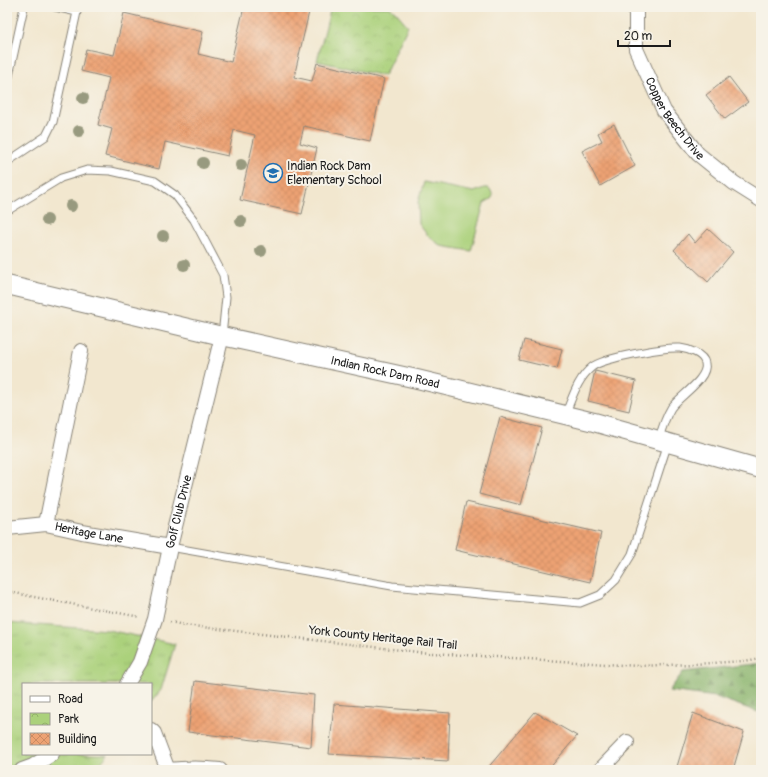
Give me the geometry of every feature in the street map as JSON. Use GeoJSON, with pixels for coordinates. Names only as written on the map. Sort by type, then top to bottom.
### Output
{"type":"FeatureCollection","features":[{"type":"Feature","properties":{"kind":"street","name":"Copper Beech Drive"},"geometry":{"type":"LineString","coordinates":[[636,7],[636,49],[664,111],[698,154],[734,183],[761,200]]}},
{"type":"Feature","properties":{"kind":"street","name":"Indian Rock Dam Road"},"geometry":{"type":"LineString","coordinates":[[7,285],[222,336],[417,379],[565,415],[761,469]]}},
{"type":"Feature","properties":{"kind":"street","name":"Golf Club Drive"},"geometry":{"type":"LineString","coordinates":[[128,683],[140,662],[155,619],[170,547],[222,336]]}},
{"type":"Feature","properties":{"kind":"street"},"geometry":{"type":"LineString","coordinates":[[46,524],[81,350]]}},
{"type":"Feature","properties":{"kind":"street","name":"Heritage Lane"},"geometry":{"type":"LineString","coordinates":[[7,528],[46,524],[82,532],[170,547]]}},
{"type":"Feature","properties":{"kind":"street"},"geometry":{"type":"LineString","coordinates":[[152,731],[168,770],[186,768],[220,770]]}},
{"type":"Feature","properties":{"kind":"street"},"geometry":{"type":"LineString","coordinates":[[600,770],[627,742]]}},
{"type":"Feature","properties":{"kind":"street"},"geometry":{"type":"LineString","coordinates":[[22,770],[33,766],[50,755]]}},
{"type":"Feature","properties":{"kind":"lane"},"geometry":{"type":"LineString","coordinates":[[7,85],[24,7]]}},
{"type":"Feature","properties":{"kind":"lane"},"geometry":{"type":"LineString","coordinates":[[7,162],[46,136],[53,122],[78,10],[55,7]]}},
{"type":"Feature","properties":{"kind":"lane"},"geometry":{"type":"LineString","coordinates":[[7,211],[61,178],[87,170],[111,171],[154,181],[175,195],[194,220],[223,276],[226,297],[222,336]]}},
{"type":"Feature","properties":{"kind":"lane"},"geometry":{"type":"LineString","coordinates":[[170,547],[392,586],[580,603],[600,595],[616,580],[632,554],[664,442],[662,426],[672,407],[700,380],[705,371],[705,362],[700,356],[690,350],[670,348],[610,359],[598,363],[584,374],[578,384],[565,415]]}},
{"type":"Feature","properties":{"kind":"path","name":"York County Heritage Rail Trail"},"geometry":{"type":"LineString","coordinates":[[7,590],[29,596],[184,625],[418,652],[638,666],[745,661],[761,658]]}},
{"type":"Feature","properties":{"kind":"green space"},"geometry":{"type":"Polygon","coordinates":[[[331,7],[389,7],[395,11],[408,26],[384,76],[317,61],[331,7]]]}},
{"type":"Feature","properties":{"kind":"green space"},"geometry":{"type":"Polygon","coordinates":[[[424,182],[474,192],[484,188],[489,188],[493,196],[484,203],[471,251],[441,246],[428,236],[419,224],[418,202],[424,182]]]}},
{"type":"Feature","properties":{"kind":"green space"},"geometry":{"type":"Polygon","coordinates":[[[7,623],[108,630],[175,644],[161,690],[152,701],[152,683],[22,683],[22,755],[107,755],[95,770],[7,770],[7,623]]]}},
{"type":"Feature","properties":{"kind":"green space"},"geometry":{"type":"Polygon","coordinates":[[[761,663],[761,713],[716,697],[669,691],[683,672],[761,663]]]}},
{"type":"Feature","properties":{"kind":"building"},"geometry":{"type":"Polygon","coordinates":[[[244,7],[290,7],[309,12],[294,77],[312,81],[317,63],[384,79],[370,141],[304,126],[300,143],[317,148],[302,214],[240,200],[255,135],[234,130],[228,156],[165,142],[159,169],[105,156],[112,129],[98,125],[109,78],[81,71],[86,49],[114,55],[124,13],[203,32],[198,54],[231,62],[244,7]]]}},
{"type":"Feature","properties":{"kind":"building"},"geometry":{"type":"Polygon","coordinates":[[[681,7],[722,7],[722,9],[681,9],[681,7]]]}},
{"type":"Feature","properties":{"kind":"building"},"geometry":{"type":"Polygon","coordinates":[[[729,77],[748,102],[725,119],[706,95],[729,77]]]}},
{"type":"Feature","properties":{"kind":"building"},"geometry":{"type":"Polygon","coordinates":[[[614,124],[635,166],[600,186],[582,151],[602,141],[598,133],[614,124]]]}},
{"type":"Feature","properties":{"kind":"building"},"geometry":{"type":"Polygon","coordinates":[[[708,229],[733,252],[708,282],[674,250],[688,234],[695,243],[708,229]]]}},
{"type":"Feature","properties":{"kind":"building"},"geometry":{"type":"Polygon","coordinates":[[[524,340],[562,349],[557,369],[519,360],[524,340]]]}},
{"type":"Feature","properties":{"kind":"building"},"geometry":{"type":"Polygon","coordinates":[[[595,371],[636,381],[629,411],[588,401],[595,371]]]}},
{"type":"Feature","properties":{"kind":"building"},"geometry":{"type":"Polygon","coordinates":[[[500,417],[542,428],[521,505],[479,494],[500,417]]]}},
{"type":"Feature","properties":{"kind":"building"},"geometry":{"type":"Polygon","coordinates":[[[466,502],[601,533],[590,582],[455,550],[466,502]]]}},
{"type":"Feature","properties":{"kind":"building"},"geometry":{"type":"Polygon","coordinates":[[[195,681],[314,695],[311,747],[188,732],[195,681]]]}},
{"type":"Feature","properties":{"kind":"building"},"geometry":{"type":"Polygon","coordinates":[[[334,704],[450,713],[448,761],[329,754],[334,704]]]}},
{"type":"Feature","properties":{"kind":"building"},"geometry":{"type":"Polygon","coordinates":[[[535,712],[577,736],[548,770],[486,770],[535,712]]]}},
{"type":"Feature","properties":{"kind":"building"},"geometry":{"type":"Polygon","coordinates":[[[693,713],[744,732],[733,770],[676,770],[693,713]]]}},
{"type":"Feature","properties":{"kind":"place","name":"Indian Rock Dam Elementary School"},"geometry":{"type":"Point","coordinates":[273,173]}}]}
